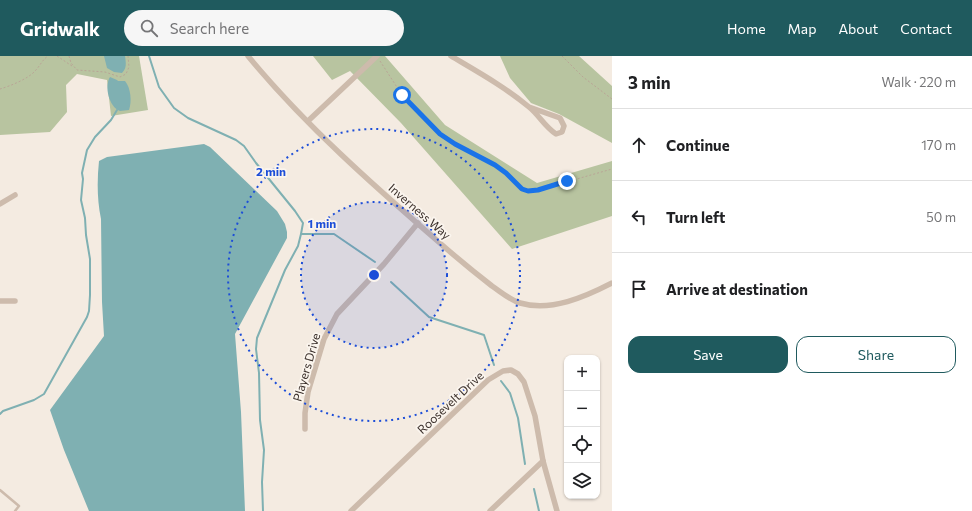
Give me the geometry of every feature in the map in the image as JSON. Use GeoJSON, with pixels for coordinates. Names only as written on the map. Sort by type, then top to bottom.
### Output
{"type":"FeatureCollection","features":[{"type":"Feature","properties":{"kind":"street","name":"Inverness Way"},"geometry":{"type":"LineString","coordinates":[[248,56],[262,73],[308,121],[378,189],[468,268],[506,296],[518,303],[533,306],[549,306],[567,302],[612,283]]}},
{"type":"Feature","properties":{"kind":"street"},"geometry":{"type":"LineString","coordinates":[[451,56],[481,73],[529,107],[549,130],[556,134],[562,132],[564,126],[560,118],[529,107]]}},
{"type":"Feature","properties":{"kind":"street"},"geometry":{"type":"LineString","coordinates":[[308,121],[375,58]]}},
{"type":"Feature","properties":{"kind":"street"},"geometry":{"type":"LineString","coordinates":[[0,204],[15,195]]}},
{"type":"Feature","properties":{"kind":"street","name":"Players Drive"},"geometry":{"type":"LineString","coordinates":[[305,429],[305,413],[308,392],[324,339],[337,314],[384,264],[418,223]]}},
{"type":"Feature","properties":{"kind":"street"},"geometry":{"type":"LineString","coordinates":[[0,301],[15,301]]}},
{"type":"Feature","properties":{"kind":"street","name":"Roosevelt Drive"},"geometry":{"type":"LineString","coordinates":[[351,511],[488,380],[511,370],[518,374],[524,382],[535,416],[543,461],[557,511]]}},
{"type":"Feature","properties":{"kind":"street"},"geometry":{"type":"LineString","coordinates":[[490,511],[543,461]]}},
{"type":"Feature","properties":{"kind":"lane"},"geometry":{"type":"LineString","coordinates":[[0,490],[19,506],[15,511]]}},
{"type":"Feature","properties":{"kind":"path"},"geometry":{"type":"LineString","coordinates":[[0,89],[33,74],[43,60],[48,56]]}},
{"type":"Feature","properties":{"kind":"path"},"geometry":{"type":"LineString","coordinates":[[57,56],[77,70],[104,72],[116,76],[123,76],[126,74],[128,70],[128,56]]}},
{"type":"Feature","properties":{"kind":"path"},"geometry":{"type":"LineString","coordinates":[[69,56],[73,67]]}},
{"type":"Feature","properties":{"kind":"path"},"geometry":{"type":"LineString","coordinates":[[562,56],[583,77],[612,99]]}},
{"type":"Feature","properties":{"kind":"path"},"geometry":{"type":"LineString","coordinates":[[375,58],[381,62],[404,98],[440,134],[451,142],[495,165],[506,173],[522,189],[528,191],[538,190],[612,168]]}},
{"type":"Feature","properties":{"kind":"green space"},"geometry":{"type":"Polygon","coordinates":[[[0,56],[139,56],[148,110],[111,116],[107,80],[77,74],[66,85],[67,112],[50,132],[0,135],[0,56]]]}},
{"type":"Feature","properties":{"kind":"green space"},"geometry":{"type":"Polygon","coordinates":[[[313,56],[385,56],[445,125],[537,183],[612,161],[612,216],[512,249],[401,123],[350,71],[332,80],[313,56]]]}},
{"type":"Feature","properties":{"kind":"green space"},"geometry":{"type":"Polygon","coordinates":[[[500,56],[579,56],[612,86],[612,143],[559,114],[531,103],[510,78],[500,56]]]}},
{"type":"Feature","properties":{"kind":"water"},"geometry":{"type":"Polygon","coordinates":[[[104,56],[125,56],[126,65],[124,71],[122,73],[114,72],[107,68],[104,56]]]}},
{"type":"Feature","properties":{"kind":"water"},"geometry":{"type":"Polygon","coordinates":[[[110,77],[118,81],[125,81],[129,87],[129,110],[120,111],[116,109],[110,101],[107,86],[110,77]]]}},
{"type":"Feature","properties":{"kind":"water"},"geometry":{"type":"Polygon","coordinates":[[[204,144],[210,147],[277,211],[285,224],[287,232],[287,238],[235,334],[241,412],[245,511],[89,511],[64,450],[50,410],[104,336],[101,219],[98,190],[99,161],[107,157],[204,144]]]}},
{"type":"Feature","properties":{"kind":"waterway"},"geometry":{"type":"LineString","coordinates":[[149,56],[159,87],[174,108],[188,118],[236,140],[244,146],[303,223],[298,246],[285,270],[257,338],[256,349],[259,373],[260,420],[264,450],[262,482],[263,511]]}},
{"type":"Feature","properties":{"kind":"waterway"},"geometry":{"type":"LineString","coordinates":[[0,414],[3,411],[34,400],[44,394],[87,317],[90,295],[90,259],[85,218],[81,200],[83,179],[82,173],[87,150],[95,137],[111,120],[117,110]]}},
{"type":"Feature","properties":{"kind":"waterway"},"geometry":{"type":"LineString","coordinates":[[301,234],[334,234],[375,262]]}},
{"type":"Feature","properties":{"kind":"waterway"},"geometry":{"type":"LineString","coordinates":[[391,282],[429,317],[484,335],[494,365]]}},
{"type":"Feature","properties":{"kind":"waterway"},"geometry":{"type":"LineString","coordinates":[[501,381],[510,393],[518,418],[525,464]]}},
{"type":"Feature","properties":{"kind":"waterway"},"geometry":{"type":"LineString","coordinates":[[534,489],[539,511]]}},
{"type":"Feature","properties":{"kind":"route"},"geometry":{"type":"LineString","coordinates":[[402,95],[410,105],[440,134],[455,144],[495,165],[506,173],[522,189],[528,191],[538,190],[567,181]]}}]}
